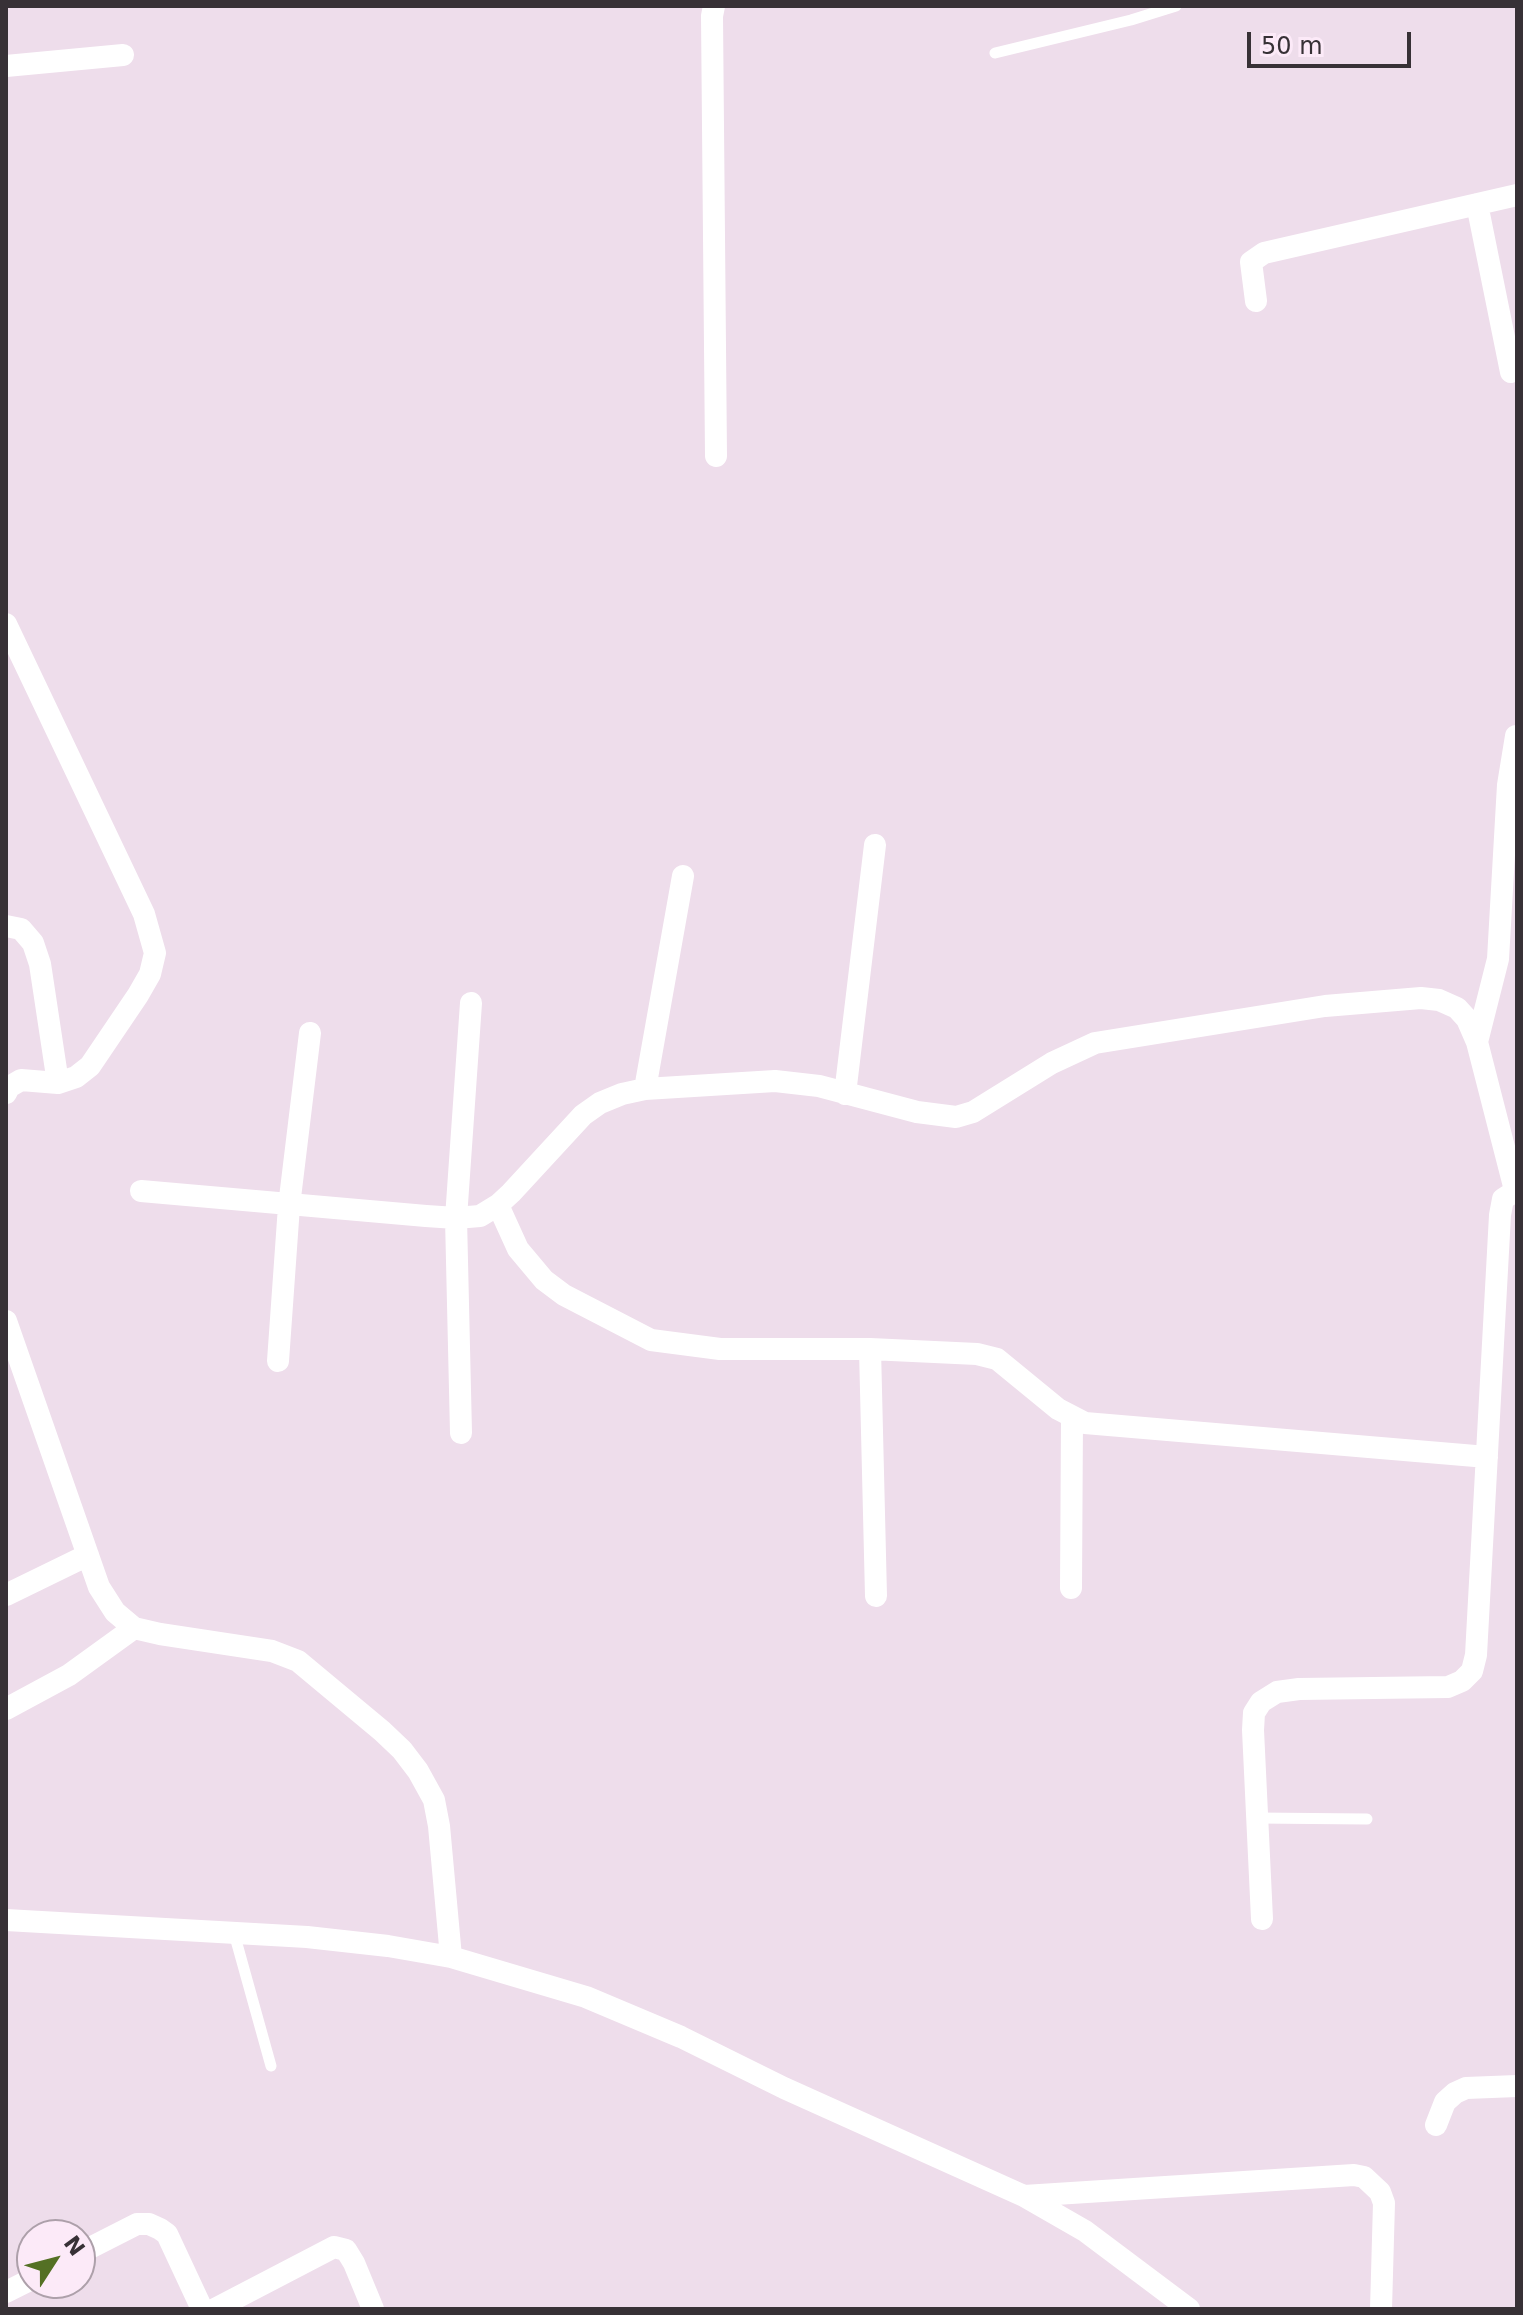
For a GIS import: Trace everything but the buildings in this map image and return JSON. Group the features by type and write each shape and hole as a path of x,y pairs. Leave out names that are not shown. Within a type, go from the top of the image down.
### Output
{"street":[{"path":"714,6 716,456"},
{"path":"6,66 123,55"},
{"path":"1256,301 1251,262 1264,253 1517,195"},
{"path":"1477,204 1511,372"},
{"path":"6,624 144,914 155,953 150,974 138,995 90,1066 76,1077 58,1083 21,1080 9,1087 6,1093"},
{"path":"1477,1042 1498,959 1508,785 1516,736"},
{"path":"845,1094 875,845"},
{"path":"645,1089 683,876"},
{"path":"6,926 21,929 33,943 40,964 58,1083"},
{"path":"141,1191 289,1206 456,1218 480,1216 498,1205 583,1115 600,1103 645,1089 775,1081 819,1086 917,1112 956,1117 973,1112 1052,1063 1095,1043 1325,1006 1421,998 1439,1000 1457,1008 1467,1019 1477,1042 1516,1190 1503,1199 1500,1215 1476,1655 1472,1671 1462,1681 1448,1687 1299,1689 1277,1692 1261,1702 1254,1713 1262,1919"},
{"path":"461,1433 456,1218 471,1003"},
{"path":"278,1361 289,1206 310,1033"},
{"path":"498,1205 518,1249 544,1280 564,1295 651,1340 720,1349 953,1352 997,1359 1058,1409 1085,1423 1487,1457"},
{"path":"6,1321 99,1587 115,1612 134,1628 272,1651 298,1661 402,1750 418,1771 434,1800 451,1957"},
{"path":"870,1349 876,1596"},
{"path":"1071,1588 1072,1418"},
{"path":"7,1592 88,1555"},
{"path":"6,1709 69,1675 134,1628"},
{"path":"6,1920 361,1943 451,1957 586,1997 681,2037 784,2088 1024,2196 1085,2231 1189,2309"},
{"path":"1436,2125 1445,2102 1455,2093 1466,2088 1517,2086"},
{"path":"1024,2196 1354,2175 1364,2177 1380,2192 1384,2203 1381,2309"},
{"path":"96,2245 137,2224 149,2224 160,2229 167,2234 202,2309"},
{"path":"215,2309 334,2247 346,2250 373,2309"}],"lane":[{"path":"995,53 1176,6"},
{"path":"1257,1818 1367,1819"},
{"path":"234,1933 271,2066"}]}
